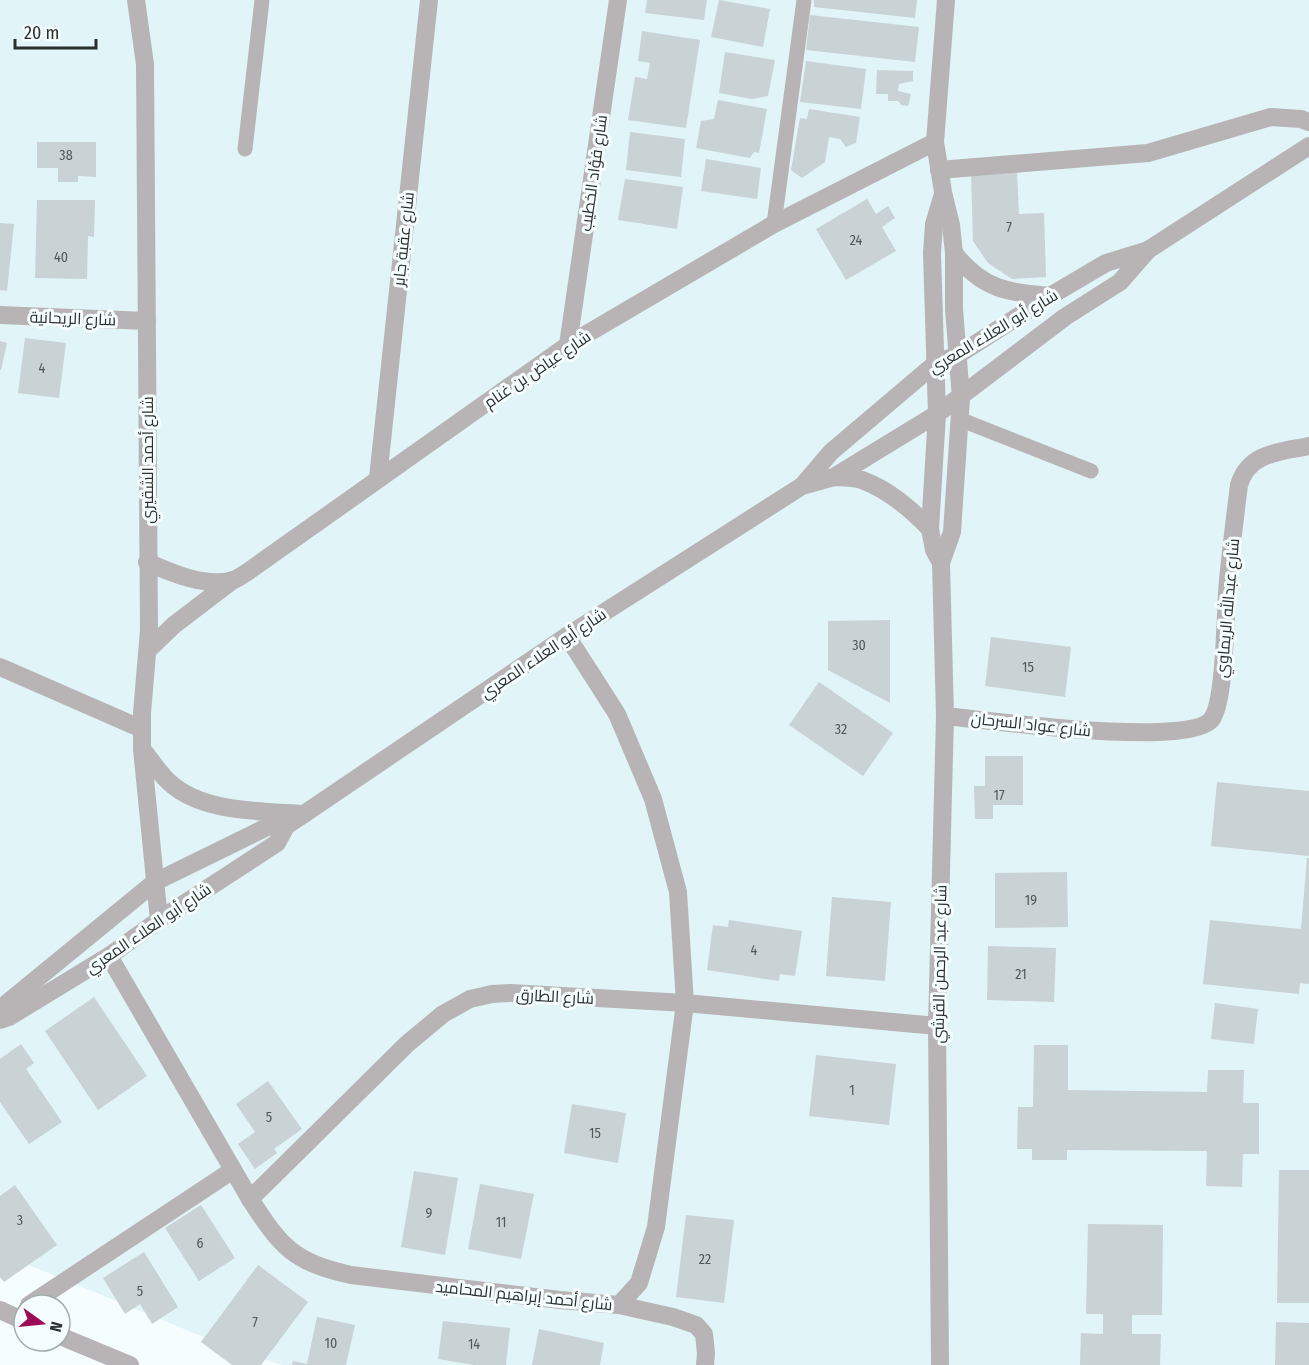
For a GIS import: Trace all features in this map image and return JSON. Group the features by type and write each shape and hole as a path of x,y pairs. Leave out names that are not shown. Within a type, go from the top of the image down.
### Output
{"street":[{"name":"شارع أحمد الشقيري","path":"136,0 145,64 149,630 142,749 159,920"},
{"name":"شارع عقبة جابر","path":"378,478 429,0"},
{"name":"شارع فؤاد الخطيب","path":"568,345 618,0"},
{"name":"شارع عبد الرحمن القرشي","path":"940,1365 937,1026 945,716 941,563 952,532 961,398 954,309 954,253 935,142 946,0"},
{"path":"939,170 1148,153 1271,117 1301,119 1309,122"},
{"name":"شارع عياض بن غنام","path":"148,650 174,625 232,580 254,567 568,345 774,224 935,142"},
{"name":"شارع أبو العلاء المعري","path":"802,486 831,452 936,363 958,355 1106,263 1148,250 1309,146"},
{"name":"شارع عبد الرحمن القرشي","path":"941,563 934,550 930,529 937,414 932,253 934,224 943,192"},
{"name":"شارع أبو العلاء المعري","path":"0,1020 9,1017 110,956 159,920 277,843 286,826 567,636 802,486 834,477 961,398 1065,317 1120,282 1148,250"},
{"path":"954,253 972,273 987,283 1005,291 1050,296"},
{"name":"شارع الريحانية","path":"0,315 147,321"},
{"name":"شارع عبدالله الريماوي","path":"1118,732 1150,734 1183,731 1202,727 1211,719 1216,710 1220,687 1228,580 1242,476 1247,467 1268,454 1309,446"},
{"path":"834,477 860,479 886,491 909,507 930,529"},
{"path":"147,562 189,578 209,581 232,580"},
{"name":"شارع أحمد إبراهيم المحاميد","path":"110,956 250,1199 273,1234 286,1248 305,1260 329,1270 351,1275 619,1305 639,1283 656,1227 686,1004 678,892 653,799 617,714 567,636"},
{"path":"0,668 142,729"},
{"name":"شارع عواد السرحان","path":"945,716 1118,732"},
{"path":"142,749 169,783 202,802 244,809 304,814"},
{"name":"شارع أبو العلاء المعري","path":"0,1010 155,882 267,827 286,826"},
{"name":"شارع الطارق","path":"250,1199 407,1044 443,1014 470,999 510,993 686,1004 937,1026"},
{"path":"47,1293 233,1170"},
{"path":"619,1305 674,1317 696,1325 704,1334 705,1365"},
{"path":"72,1341 130,1365"}],"lane":[{"path":"245,149 262,0"},
{"path":"774,224 804,0"},
{"path":"959,420 1091,471"}],"shaded area":[{"path":"0,0 1309,0 1309,1365 282,1365 230,1348 0,1253"}],"building":[{"path":"647,0 707,0 704,20 645,13"},
{"path":"719,0 770,9 763,47 711,37"},
{"path":"814,0 917,0 915,18 814,7"},
{"path":"810,15 919,27 915,62 806,50"},
{"path":"642,31 700,40 686,128 628,120 635,77 647,79 650,63 638,61"},
{"path":"725,52 775,60 768,96 752,99 719,93"},
{"path":"806,61 866,69 861,109 800,102"},
{"path":"877,70 913,71 913,81 899,84 898,91 911,94 908,106 901,105 898,101 888,101 888,94 876,94"},
{"path":"718,100 767,109 759,153 754,152 750,158 696,148 701,121 714,119"},
{"path":"809,109 860,117 856,143 846,147 840,139 829,137 825,162 802,178 791,170 800,118 807,119"},
{"path":"630,132 685,139 681,177 626,170"},
{"path":"37,142 96,142 96,177 78,176 78,182 58,182 58,168 37,168"},
{"path":"706,159 761,168 757,199 701,191"},
{"path":"1017,172 1019,214 1044,213 1046,277 1012,279 988,263 973,241 971,174"},
{"path":"625,179 683,187 677,229 618,220"},
{"path":"867,199 876,214 888,206 895,218 882,227 896,251 846,280 816,229"},
{"path":"37,200 95,200 94,237 88,236 87,279 35,278"},
{"path":"0,223 14,224 7,291 0,290"},
{"path":"25,338 66,343 59,398 18,393"},
{"path":"0,341 7,343 1,370 0,370"},
{"path":"890,620 890,703 828,670 828,621"},
{"path":"991,637 1071,647 1065,697 985,686"},
{"path":"819,682 893,733 863,776 789,725"},
{"path":"985,756 1023,756 1023,805 993,805 993,819 975,819 974,786 985,786"},
{"path":"1217,782 1309,791 1309,856 1211,846"},
{"path":"1307,858 1309,858 1309,984 1300,983 1299,994 1203,984 1210,920 1301,929"},
{"path":"1067,872 1068,927 995,928 995,873"},
{"path":"832,897 891,902 885,981 826,976"},
{"path":"729,920 802,931 795,976 780,974 779,981 707,970 713,925 728,927"},
{"path":"988,946 1056,948 1054,1002 987,1000"},
{"path":"94,997 147,1076 98,1110 45,1031"},
{"path":"1215,1003 1258,1009 1254,1044 1211,1039"},
{"path":"21,1044 34,1063 26,1069 62,1122 29,1144 0,1102 0,1059"},
{"path":"1034,1045 1068,1045 1068,1090 1207,1092 1208,1070 1244,1070 1243,1103 1259,1103 1259,1154 1243,1154 1242,1187 1206,1186 1207,1151 1067,1150 1067,1160 1032,1160 1032,1149 1017,1149 1018,1107 1033,1107"},
{"path":"816,1055 896,1064 889,1125 809,1116"},
{"path":"268,1081 302,1129 274,1149 277,1153 255,1169 238,1144 255,1132 236,1104"},
{"path":"572,1104 626,1113 618,1163 564,1153"},
{"path":"1279,1170 1309,1170 1309,1303 1277,1303"},
{"path":"414,1171 458,1178 445,1255 401,1247"},
{"path":"480,1184 534,1194 521,1259 468,1249"},
{"path":"15,1185 57,1245 4,1282 0,1277 0,1196"},
{"path":"201,1205 235,1258 199,1281 165,1228"},
{"path":"686,1215 734,1220 724,1303 676,1297"},
{"path":"1088,1224 1163,1225 1162,1315 1132,1315 1132,1334 1161,1334 1160,1365 1080,1365 1081,1333 1103,1334 1103,1314 1086,1314"},
{"path":"144,1252 178,1307 152,1324 140,1304 125,1314 103,1278"},
{"path":"258,1265 308,1302 261,1365 232,1365 201,1342"},
{"path":"317,1317 355,1325 346,1365 292,1365 293,1361 307,1364"},
{"path":"443,1321 510,1328 506,1365 474,1365 438,1359"},
{"path":"1276,1322 1309,1323 1309,1365 1275,1365"},
{"path":"539,1329 604,1343 600,1365 532,1365"}]}
